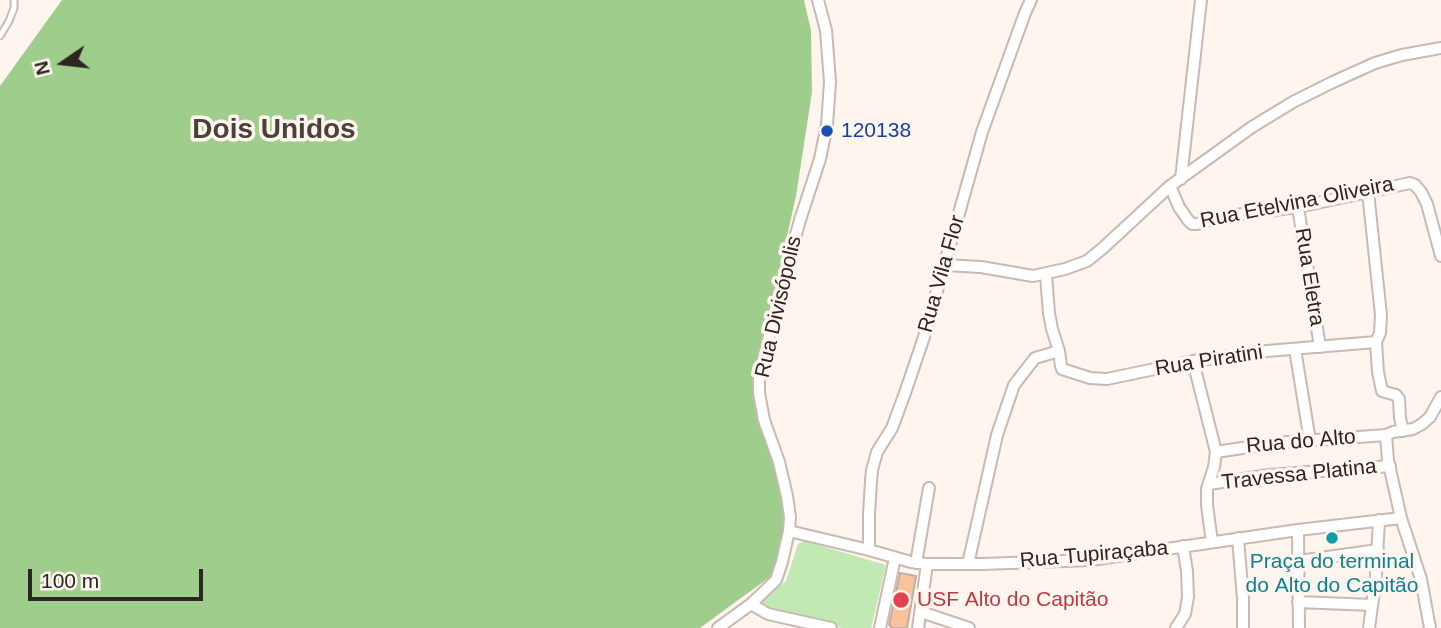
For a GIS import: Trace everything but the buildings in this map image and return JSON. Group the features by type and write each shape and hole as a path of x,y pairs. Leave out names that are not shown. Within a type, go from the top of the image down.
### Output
{"street":[{"name":"Rua Divisópolis","path":"718,628 751,604 776,580 789,531 787,496 779,462 764,420 760,379 775,310 820,159 827,125 830,82 826,30 818,0"},
{"name":"Rua Vila Flor","path":"869,550 872,470 877,452 892,428 905,393 924,337 982,132 1031,0"},
{"path":"1181,178 1201,0"},
{"path":"944,265 981,267 1033,276 1046,275 1087,261 1170,186 1252,127 1293,102 1375,63 1441,48"},
{"name":"Rua Etelvina Oliveira","path":"1170,186 1179,207 1192,224 1198,224 1220,217 1298,207 1405,183 1415,185 1427,204 1441,256"},
{"path":"1368,192 1381,315 1380,333 1376,342 1378,372 1382,391 1398,397 1403,430"},
{"name":"Rua Eletra","path":"1298,207 1320,347"},
{"path":"968,564 997,435 1014,385 1035,358 1059,351 1049,313 1046,275"},
{"name":"Rua Piratini","path":"1059,351 1062,369 1090,378 1107,379 1193,361 1376,342"},
{"path":"1295,349 1310,440"},
{"path":"1193,361 1216,452 1207,505 1212,542"},
{"name":"Rua do Alto","path":"1216,452 1275,443 1386,435 1413,429 1430,417 1441,397"},
{"path":"1386,435 1401,518 1421,579 1430,628"},
{"name":"Travessa Platina","path":"1209,484 1269,475 1390,466"},
{"path":"918,628 921,612 921,563 929,488"},
{"name":"Rua Tupiraçaba","path":"789,531 921,563 968,564 1091,560 1401,518"},
{"path":"1368,628 1379,520"},
{"path":"1298,530 1298,628"},
{"path":"1238,538 1243,628"},
{"path":"1176,628 1185,614 1188,597 1183,547"},
{"path":"1299,561 1378,550"},
{"path":"880,628 895,558"},
{"path":"1298,602 1372,605"},
{"path":"751,604 782,623 831,628"},
{"path":"921,612 969,628"}],"lane":[{"path":"0,36 9,21 14,0"}],"green space":[{"path":"62,0 804,0 811,31 812,92 796,196 753,387 782,464 793,515 778,571 700,628 0,628 0,86"},
{"path":"804,541 886,565 871,628 842,628 791,614 772,612 761,605 760,601 786,581 798,544"}],"place":[{"name":"120138","path":"827,131"},
{"name":"Praça do terminal do Alto do Capitão","path":"1332,538"},
{"name":"USF Alto do Capitão","path":"901,600"}],"district":[{"name":"Dois Unidos","path":"274,130"}]}
